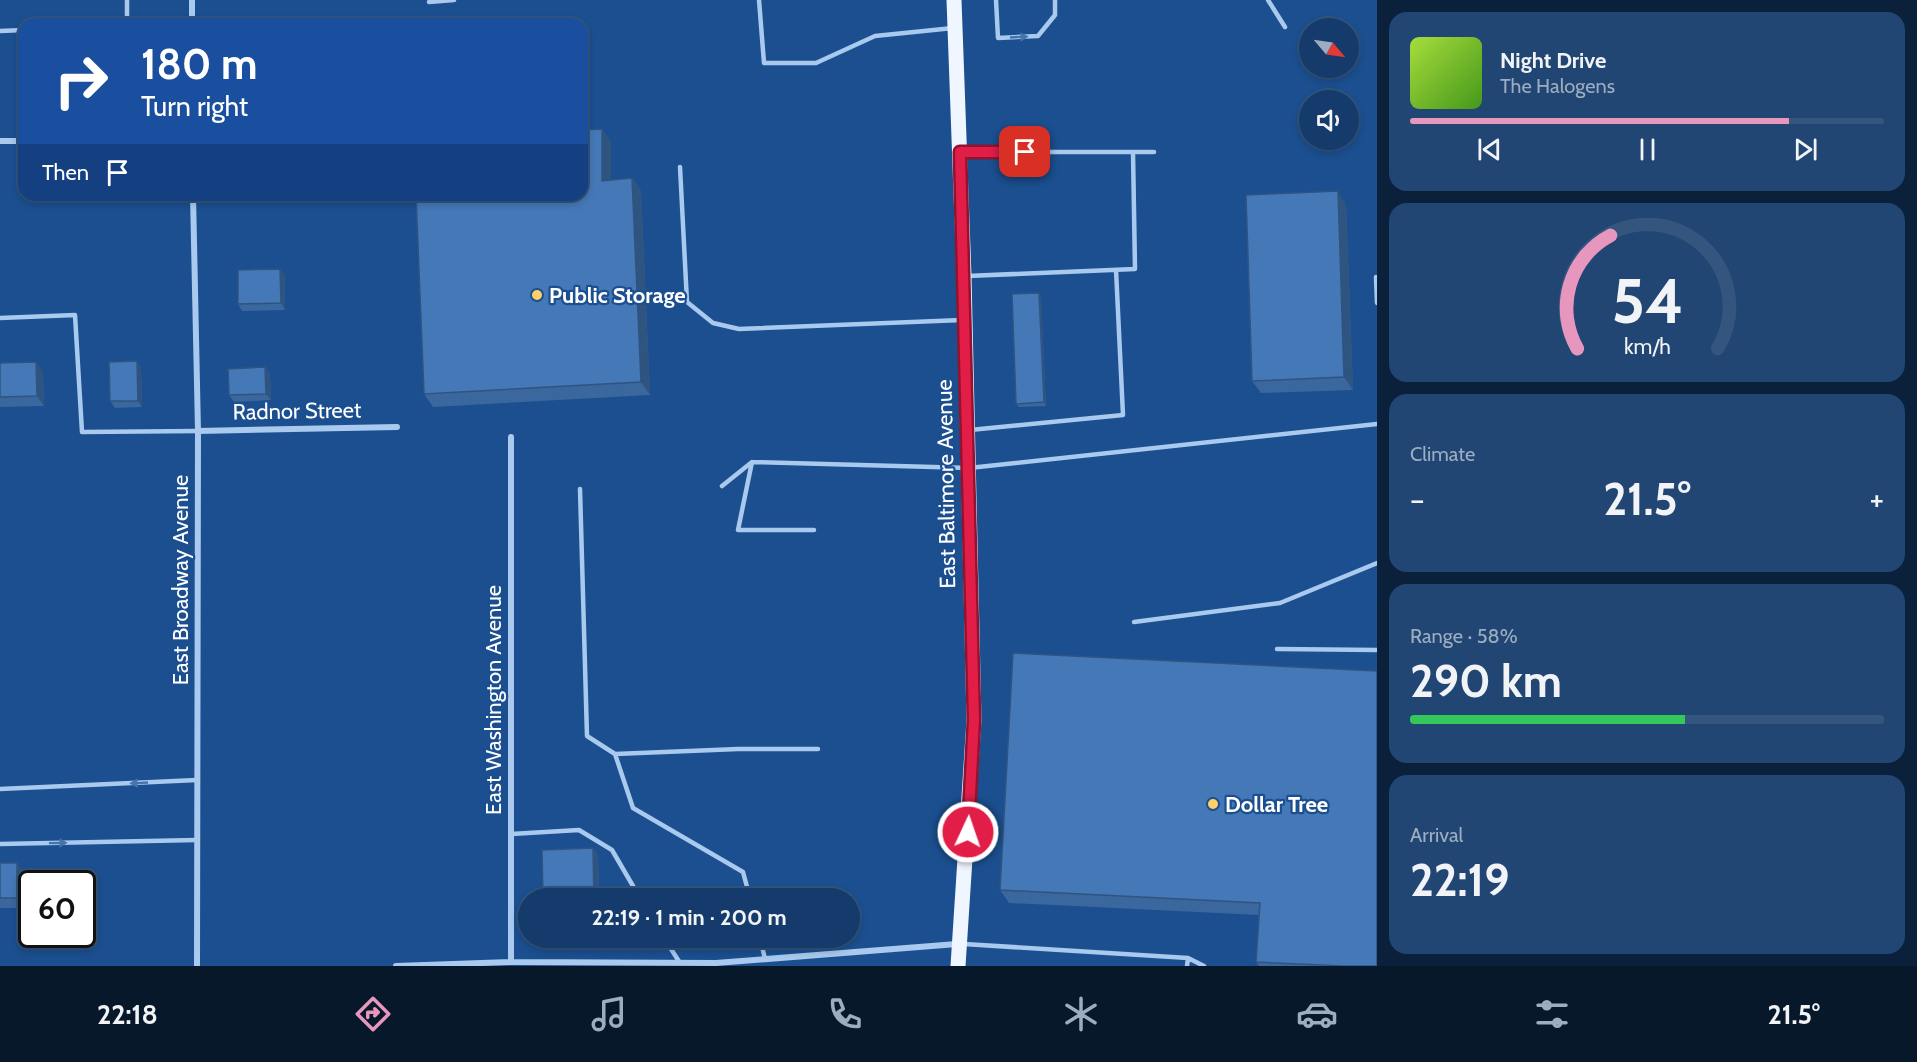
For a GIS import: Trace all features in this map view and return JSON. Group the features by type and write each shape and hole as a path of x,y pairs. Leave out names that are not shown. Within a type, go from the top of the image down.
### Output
{"main road":[{"name":"East Baltimore Avenue","path":"954,0 964,276 974,720 958,966"}],"street":[{"path":"192,0 192,18"},
{"path":"0,141 18,141"},
{"name":"East Broadway Avenue","path":"193,201 198,431 197,966"},
{"name":"Radnor Street","path":"198,431 396,427"},
{"name":"East Washington Avenue","path":"511,437 511,962"},
{"path":"396,966 511,962 716,964 961,944"}],"lane":[{"path":"127,0 127,18"},
{"path":"429,2 454,0"},
{"path":"759,0 764,63 816,63 875,36 954,28"},
{"path":"996,0 998,38 1038,36 1055,15 1055,0"},
{"path":"1268,0 1285,27"},
{"path":"0,31 18,30"},
{"path":"960,152 1154,152"},
{"path":"964,276 1135,269 1133,152"},
{"path":"680,167 687,302 712,323 739,329 965,320"},
{"path":"968,430 1124,415 1116,270"},
{"path":"1376,277 1377,303"},
{"path":"0,318 75,315 82,432 198,431"},
{"path":"722,486 752,462 969,468 1377,424"},
{"path":"752,462 738,530 814,530"},
{"path":"580,489 587,736 615,754 738,749 818,749"},
{"path":"1134,622 1280,603 1377,563"},
{"path":"1277,649 1377,650"},
{"path":"615,754 633,808 743,872 747,888"},
{"path":"0,789 197,780"},
{"path":"511,834 579,830 612,850 634,888"},
{"path":"0,844 197,840"},
{"path":"961,944 1188,958 1203,966"},
{"path":"670,948 680,963"},
{"path":"762,948 765,959"},
{"path":"1187,966 1188,958"}],"building":[{"name":"Public Storage","path":"602,129 602,181 632,178 641,382 424,394 416,201 588,201 588,130"},
{"path":"1338,191 1344,377 1252,381 1246,195"},
{"path":"280,269 281,303 238,304 238,270"},
{"path":"1039,293 1044,402 1016,404 1012,294"},
{"path":"137,361 138,401 110,401 109,362"},
{"path":"36,362 37,396 0,397 0,363"},
{"path":"265,367 266,394 229,395 228,369"},
{"path":"1013,653 1377,671 1377,966 1256,962 1260,903 1000,890"},
{"path":"593,848 594,888 543,888 542,850"},
{"path":"0,863 17,863 17,898 0,898"}],"place":[{"name":"Public Storage","path":"537,295"},
{"name":"Dollar Tree","path":"1213,804"}],"route":[{"path":"968,832 974,720 960,152 1025,152"}]}
